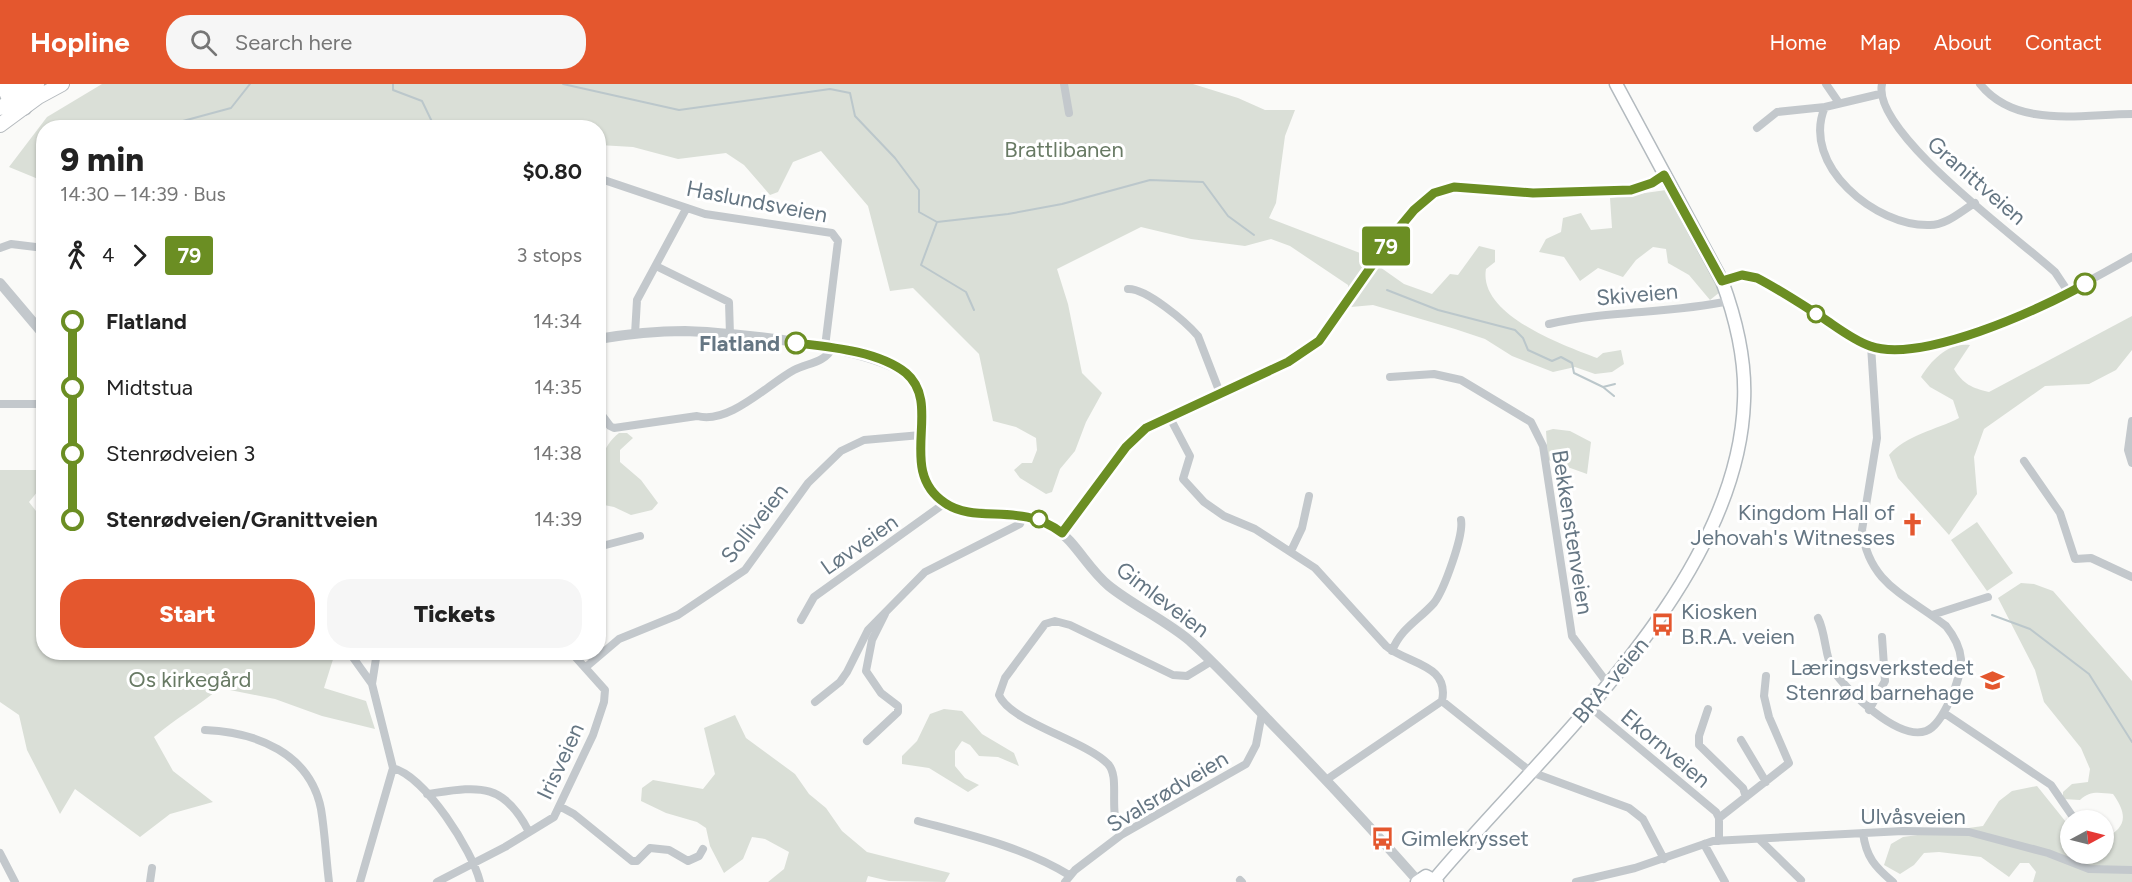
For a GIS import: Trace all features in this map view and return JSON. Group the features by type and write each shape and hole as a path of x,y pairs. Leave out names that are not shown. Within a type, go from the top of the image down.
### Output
{"highway":[{"path":"3,84 15,98"}],"main road":[{"path":"0,125 15,98 37,84"},
{"path":"15,98 62,84"},
{"name":"BRA-veien","path":"1417,881 1426,876 1436,881 1608,684 1649,633 1675,593 1716,515 1732,473 1739,442 1744,401 1743,360 1729,301 1722,281 1616,84"}],"street":[{"path":"1064,84 1069,113"},
{"path":"1826,84 1839,103"},
{"path":"1757,128 1777,112 1825,107 1880,94 1882,84"},
{"path":"1980,84 2010,109 2032,115 2132,114"},
{"name":"Granittveien","path":"1880,94 1882,103 1911,146 2055,272 2069,293"},
{"path":"1825,107 1819,121 1820,136 1833,174 1848,190 1909,224 1932,225 1949,220 1975,203"},
{"path":"1062,533 1126,447 1146,428 1288,362 1319,341 1394,234 1414,210 1434,193 1454,187 1533,193 1631,190 1652,183 1664,175"},
{"name":"Haslundsveien","path":"606,181 687,209 832,234 838,241 829,348"},
{"path":"635,334 637,300 687,209"},
{"path":"0,248 11,244 36,247"},
{"path":"1722,281 1742,275 1757,278 1871,346 1894,351 1939,344 2034,309 2069,293 2132,256"},
{"path":"656,266 729,302 732,307 730,335"},
{"path":"0,283 36,326"},
{"path":"1128,289 1134,289 1149,296 1192,329 1198,336 1220,393"},
{"name":"Skiveien","path":"1549,324 1575,318 1649,312 1729,301"},
{"path":"606,338 686,331 730,335 829,348 875,358 895,366 909,376 921,403 921,470 927,484 945,503"},
{"path":"1818,618 1825,631 1831,668 1869,710 1901,727 1923,732 1934,727 1944,713 1961,660 1954,636 1932,615 1876,571 1870,564 1862,530 1877,438 1871,346"},
{"path":"606,422 614,428 697,416 707,419 758,397 769,385 796,369 826,358 829,348"},
{"name":"Bekkenstenveien","path":"1390,377 1434,374 1461,380 1519,414 1536,429 1543,446 1572,636 1608,684"},
{"path":"0,404 36,404"},
{"path":"1168,416 1190,456 1184,474 1188,486 1224,516 1255,529 1316,568 1392,651 1427,666 1435,673 1443,688 1442,701"},
{"path":"2132,420 2128,450 2132,463"},
{"name":"Solliveien","path":"606,650 619,639 678,615 745,570 808,483 841,451 864,440 921,435"},
{"path":"2024,461 2053,501 2065,524 2075,559 2091,558 2132,577"},
{"path":"1291,551 1302,528 1309,496"},
{"name":"Gimleveien","path":"945,503 962,510 1024,515 1044,521 1062,533 1109,586 1182,634 1326,780 1417,881"},
{"name":"Løvveien","path":"801,620 814,597 945,503"},
{"path":"815,702 840,682 868,630 925,572 1020,524 1024,515"},
{"path":"1392,651 1396,639 1438,597 1462,533 1461,520"},
{"path":"606,545 640,536"},
{"path":"1932,615 1988,597"},
{"path":"867,741 898,712 898,706 881,693 867,677 865,665 872,640 886,611"},
{"path":"1122,835 1112,809 1114,776 1112,768 1082,746 1009,708 999,695 1005,678 1045,624 1055,621 1070,625 1173,675 1187,676 1210,662"},
{"path":"1869,710 1885,681 1882,637"},
{"path":"355,660 372,684 393,768 360,882"},
{"path":"372,684 376,660"},
{"name":"Irisveien","path":"437,882 530,832 551,819 561,807 604,702 605,690 579,660"},
{"name":"Solliveien","path":"586,667 594,660"},
{"name":"Ekornveien","path":"1719,819 1789,763 1769,717 1764,696 1766,676"},
{"path":"1442,701 1531,771 1629,808 1643,819 1664,859"},
{"path":"1326,780 1442,701"},
{"name":"Ekornveien","path":"1589,706 1716,812 1719,819 1719,840"},
{"name":"Ekornveien","path":"1708,709 1699,736 1700,745 1743,788 1746,797"},
{"name":"Svalsrødveien","path":"1067,879 1122,835 1246,764 1256,745 1262,713"},
{"path":"1944,713 2051,785 2068,810"},
{"path":"205,730 253,738 274,746 300,765 315,790 320,807 329,882"},
{"path":"1741,740 1766,782"},
{"path":"393,768 401,770 427,794 453,827 475,863 480,882"},
{"path":"427,794 485,789 507,802 530,832"},
{"path":"561,807 574,814 632,861 637,861 650,848 669,850 688,861 699,856 703,849"},
{"path":"918,820 989,840 1051,864 1067,879"},
{"name":"Ulvåsveien","path":"1576,882 1664,859 1719,840 1760,840 1863,833 1969,832 2048,853 2090,869 2132,870"},
{"path":"1863,833 1867,856 1875,868 1893,882"},
{"path":"1760,840 1801,880"},
{"path":"1704,844 1725,882"},
{"path":"0,853 15,882"},
{"path":"150,882 152,868"}],"green space":[{"name":"Brattlibanen","path":"102,84 1193,84 1238,98 1265,110 1295,110 1285,136 1276,203 1269,218 1360,253 1404,284 1432,294 1450,274 1458,275 1479,246 1495,250 1495,262 1486,269 1487,285 1495,300 1509,314 1545,336 1597,358 1603,353 1621,350 1624,364 1612,372 1595,374 1575,367 1553,372 1512,356 1485,339 1455,329 1373,305 1351,307 1348,285 1290,246 1271,239 1245,246 1191,239 1141,227 1057,269 1068,304 1082,373 1102,393 1086,422 1075,451 1060,469 1052,492 1046,494 1020,478 1014,470 1022,463 1032,463 1037,450 1036,438 1016,427 993,421 979,354 913,288 890,291 868,206 821,151 793,162 778,192 770,195 744,165 726,153 678,159 633,147 606,145 606,120 45,120"},
{"path":"36,131 36,178 9,167"},
{"path":"1666,190 1720,292 1710,300 1689,275 1668,263 1666,249 1653,247 1636,260 1623,277 1598,268 1580,281 1564,257 1539,252 1546,239 1561,232 1563,218 1581,213 1591,230 1612,228 1610,198"},
{"path":"2132,316 2132,350 2116,370 2089,384 2045,386 1984,429 1974,457 1977,494 1949,535 1898,478 1889,455 1904,442 1959,418 1953,400 1930,387 1921,377 1930,364 1948,349 1970,345 1954,369 1969,385 1989,392"},
{"path":"1553,429 1570,431 1591,442 1587,474 1548,460 1546,431"},
{"path":"619,433 627,433 633,438 620,450 620,462 641,480 658,503 652,510 631,515 606,505 606,448"},
{"name":"Os kirkegård","path":"0,470 36,470 36,494 29,502 36,511 36,660 333,660 324,688 366,701 375,729 322,716 275,699 220,688 154,737 173,771 213,802 170,814 140,837 75,789 60,814 27,750 19,715 0,702"},
{"path":"1977,522 2013,573 1987,591 1951,540"},
{"path":"2021,583 2034,584 2053,591 2132,681 2132,882 2033,882 2036,872 2029,863 2020,863 2009,877 1981,857 1939,852 1924,853 1914,865 1900,874 1884,865 1891,844 1903,837 1983,826 1999,801 2012,791 2037,786 2060,815 2060,864 2114,864 2114,832 2123,820 2121,808 2113,794 2095,793 2080,800 2063,799 2063,792 2072,784 2088,782 2090,769 2081,748 2044,702 2035,670 1998,598"},
{"path":"944,709 962,711 982,734 1014,753 1019,766 998,757 979,756 970,745 962,741 955,751 955,766 965,778 979,785 968,792 929,768 902,764 902,756 917,741 930,714"},
{"path":"735,715 746,738 795,774 809,794 826,808 842,831 867,852 950,873 945,882 889,881 868,876 866,882 768,882 784,869 789,852 765,839 752,837 743,859 724,873 710,846 706,828 697,822 666,813 641,801 642,788 653,780 703,789 715,774 704,728"}],"waterway":[{"path":"187,120 231,108 250,84"},
{"path":"393,84 393,90 422,101 431,120"},
{"path":"563,84 679,110 830,89 850,93 855,116 895,158 919,190 919,212 937,222 921,265 966,292 974,310"},
{"path":"937,222 1008,214 1062,204 1150,180 1203,182 1228,216 1254,235"},
{"path":"1387,290 1438,310 1515,330 1523,338 1528,350 1552,361 1561,357 1572,363 1574,373 1603,387 1614,396"},
{"path":"1603,387 1615,384"},
{"path":"1992,615 2030,629 2089,674 2132,742"}],"bus line":[{"name":"79","path":"796,343 832,348 875,358 895,366 909,376 921,403 921,470 927,484 945,503 962,510 1024,515 1044,521 1062,533 1126,447 1154,422 1288,362 1319,341 1394,234 1414,210 1428,197 1441,190 1454,187 1498,192 1609,192 1642,187 1664,175 1722,281 1742,275 1757,278 1793,298 1858,341 1894,351 1939,344 2034,309 2085,284"}],"place":[{"name":"Flatland","path":"796,343"},
{"name":"Kingdom Hall of Jehovah's Witnesses","path":"1913,525"},
{"name":"Kiosken B.R.A. veien","path":"1663,624"},
{"name":"Læringsverkstedet Stenrød barnehage","path":"1992,680"},
{"name":"Gimlekrysset","path":"1383,838"}]}
